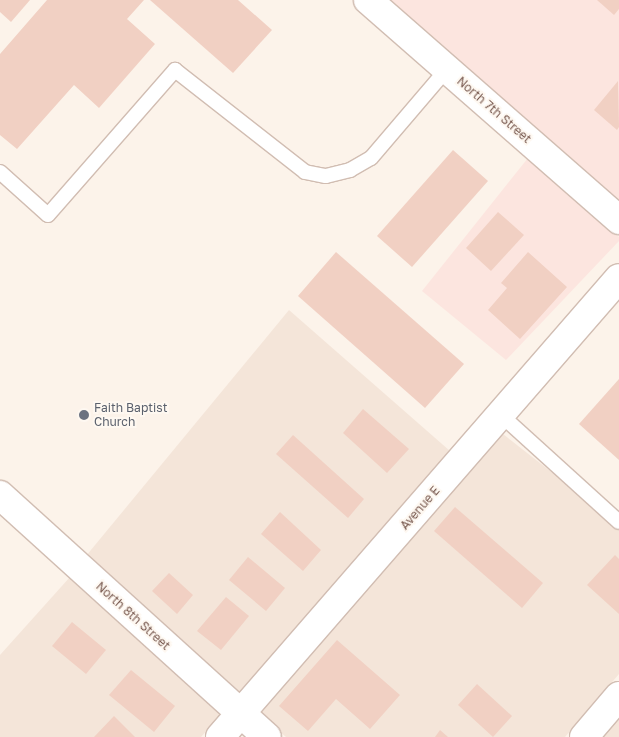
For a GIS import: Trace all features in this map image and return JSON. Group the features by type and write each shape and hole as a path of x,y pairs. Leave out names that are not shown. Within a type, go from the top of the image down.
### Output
{"street":[{"name":"North 7th Street","path":"368,0 619,220"},
{"name":"Avenue E","path":"220,737 619,278"},
{"name":"North 8th Street","path":"0,496 267,737"},
{"path":"584,737 619,696"}],"lane":[{"path":"0,172 48,215 175,70 305,172 326,176 350,170 371,158 447,69"},
{"path":"501,415 619,522"}],"shaded area":[{"path":"388,0 619,0 619,203"},
{"path":"528,158 619,237 619,241 506,360 422,291"},
{"path":"289,310 450,451 238,694 86,556"},
{"path":"503,434 619,525 619,674 565,737 286,737 260,714"},
{"path":"70,577 221,714 201,737 0,737 0,655"},
{"path":"619,718 619,737 603,737"}],"building":[{"path":"0,0 30,0 11,22 0,12"},
{"path":"47,0 144,0 127,19 155,44 99,108 74,85 17,149 0,135 0,54"},
{"path":"150,0 238,0 272,30 233,73"},
{"path":"597,0 619,0 619,9 614,15"},
{"path":"618,81 619,127 617,130 594,110"},
{"path":"453,150 488,181 412,267 377,236"},
{"path":"498,212 524,235 491,271 466,248"},
{"path":"336,252 464,364 425,408 298,296"},
{"path":"528,252 567,287 520,339 488,310 507,288 501,283"},
{"path":"619,379 619,460 579,424"},
{"path":"363,409 409,449 387,473 343,433"},
{"path":"293,435 364,499 348,518 276,454"},
{"path":"455,507 543,583 522,608 434,531"},
{"path":"280,512 321,550 303,571 261,534"},
{"path":"615,555 619,559 619,614 587,585"},
{"path":"248,557 285,588 266,611 229,580"},
{"path":"169,573 193,595 177,614 152,591"},
{"path":"226,597 249,616 221,650 197,631"},
{"path":"72,622 106,650 86,674 52,646"},
{"path":"337,640 400,695 370,729 336,699 308,731 279,706"},
{"path":"131,670 175,706 154,732 109,695"},
{"path":"477,684 512,716 493,737 458,705"},
{"path":"114,716 135,737 94,737"},
{"path":"440,730 448,737 435,737"}],"place":[{"name":"Faith Baptist Church","path":"84,415"}]}
